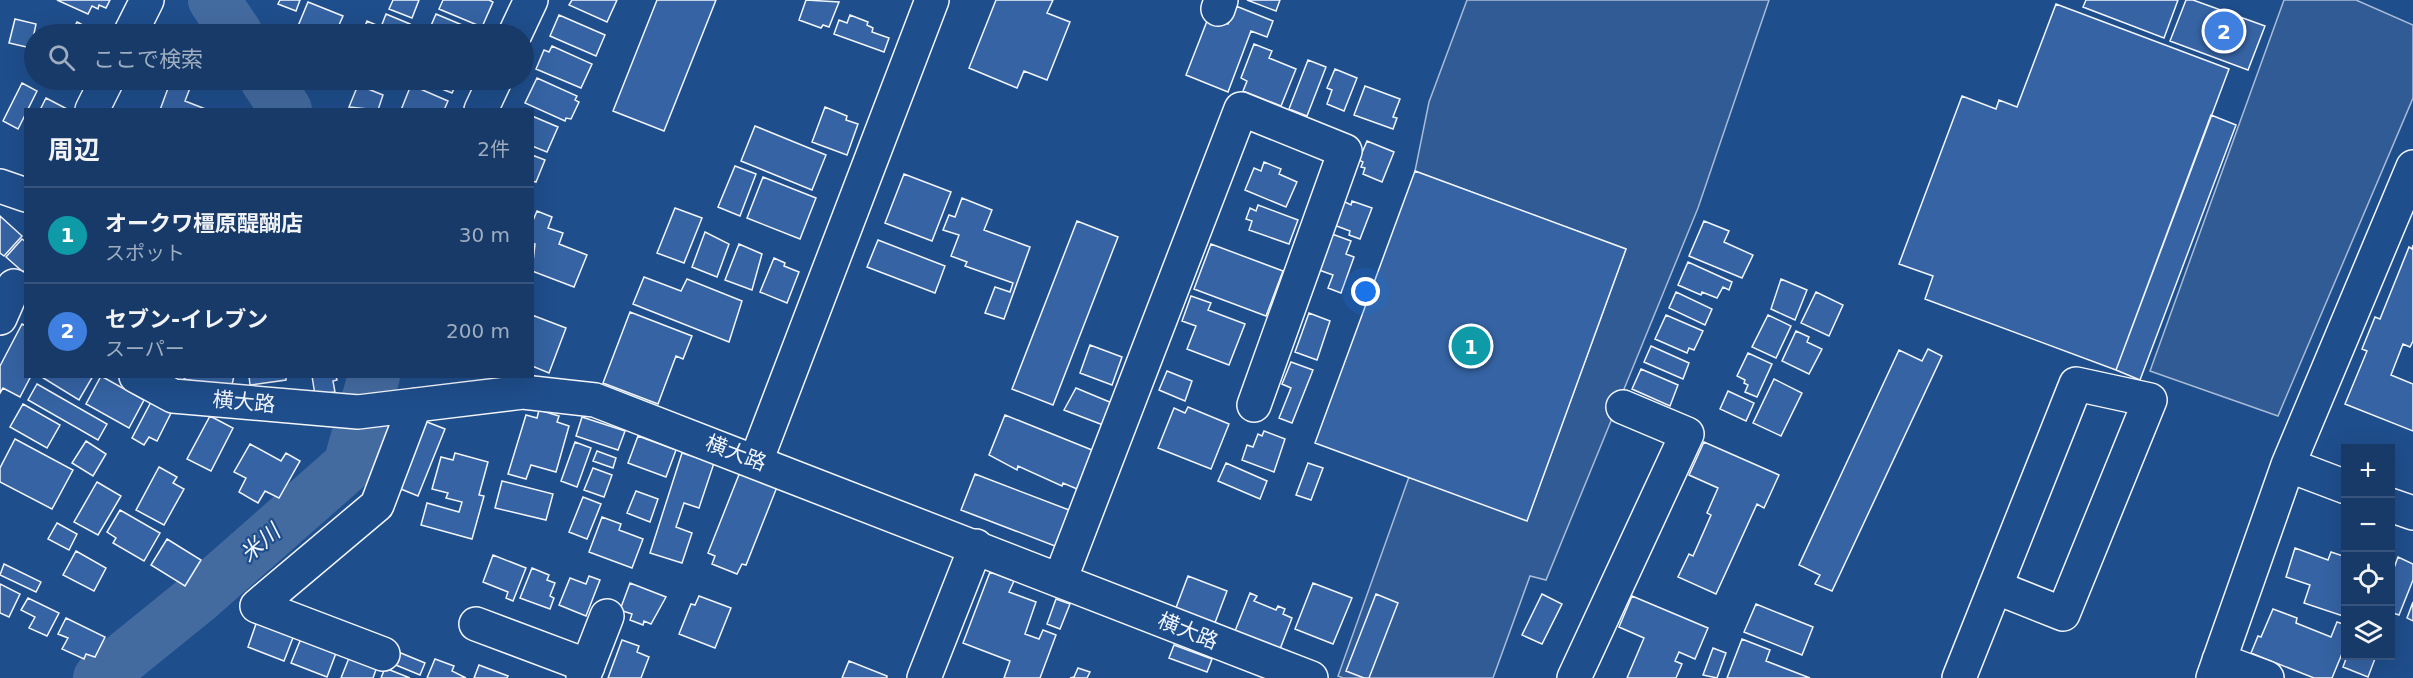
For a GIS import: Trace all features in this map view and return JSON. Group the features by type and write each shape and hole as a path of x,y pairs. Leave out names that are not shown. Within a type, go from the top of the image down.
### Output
{"street":[{"path":"135,24 147,0"},
{"path":"520,24 531,0"},
{"path":"756,461 932,0"},
{"path":"93,108 102,90"},
{"path":"482,108 490,90"},
{"path":"1060,580 1241,109 1345,151 1254,405"},
{"path":"2267,678 2216,669 2288,465 2413,167"},
{"path":"0,186 24,194"},
{"path":"0,318 13,285"},
{"name":"横大路","path":"140,378 172,396 358,412 524,392 595,400 976,546 1290,674"},
{"path":"1959,678 1995,587 2076,384 2150,400 2063,614 1995,587"},
{"path":"383,654 256,606 376,505 409,406"},
{"path":"1574,678 1687,434 1623,407"},
{"path":"2288,465 2341,485"},
{"path":"2395,506 2413,513"},
{"path":"924,678 976,546"},
{"path":"476,624 586,672 607,616"}],"shaded area":[{"path":"1467,0 1769,0 1698,208 1546,580 1530,576 1493,678 1343,678 1338,676 1409,477 1527,520 1626,249 1415,171 1429,102"},
{"path":"2284,0 2356,0 2413,25 2413,98 2278,416 2150,371"}],"building":[{"path":"57,0 110,0 106,8 99,5 98,9 92,6 88,14"},
{"path":"280,0 300,0 296,11 278,4"},
{"path":"393,0 419,0 412,18 389,9"},
{"path":"443,0 489,0 493,2 483,24 475,24 439,9"},
{"path":"572,0 617,0 607,22 569,5"},
{"path":"657,0 716,0 664,131 613,111"},
{"path":"806,0 839,2 829,27 823,25 821,28 799,20"},
{"path":"996,0 1053,0 1047,13 1070,22 1047,80 1024,71 1017,88 969,68"},
{"path":"1247,0 1280,0 1276,11"},
{"path":"2086,0 2178,0 2164,38 2083,7"},
{"path":"2186,0 2193,0 2265,26 2248,70 2170,41"},
{"path":"308,2 343,16 339,24 299,24"},
{"path":"2056,4 2229,69 2116,370 1925,299 1933,276 1899,264 1962,96 1996,109 1999,100 2017,107"},
{"path":"1236,6 1273,21 1267,37 1251,31 1228,92 1186,75 1209,16 1228,24"},
{"path":"386,14 410,24 382,24"},
{"path":"436,14 460,24 432,24"},
{"path":"559,15 605,35 596,56 550,36"},
{"path":"850,15 868,22 867,25 873,28 872,32 889,38 884,52 834,34 839,20 847,23"},
{"path":"15,19 36,24 24,24 24,46 9,43"},
{"path":"1254,44 1272,51 1269,58 1296,69 1281,106 1243,91 1247,81 1241,78"},
{"path":"552,46 592,64 581,88 536,69 544,50 549,52"},
{"path":"1308,60 1326,67 1307,116 1289,109"},
{"path":"1335,69 1357,78 1344,111 1327,104 1332,90 1327,88"},
{"path":"537,78 577,96 575,100 579,102 571,119 566,118 565,121 525,103 531,90 534,90"},
{"path":"22,83 24,90 37,91 28,108 24,108 24,117 18,129 3,121"},
{"path":"1365,86 1400,99 1393,117 1397,118 1393,129 1354,115"},
{"path":"167,90 189,90 185,101 203,108 161,108"},
{"path":"356,90 370,90 383,95 379,108 349,107"},
{"path":"409,90 423,90 448,101 445,108 402,108"},
{"path":"46,98 65,108 41,108"},
{"path":"825,107 847,116 846,120 858,124 847,155 812,142"},
{"path":"2211,115 2236,125 2140,380 2116,370"},
{"path":"534,117 558,127 547,152 534,147"},
{"path":"755,126 826,155 812,190 741,161"},
{"path":"1367,141 1394,152 1382,182 1363,174 1365,168 1361,167 1363,162 1359,160"},
{"path":"534,156 545,160 536,182 534,182"},
{"path":"1264,162 1281,169 1279,174 1297,182 1286,207 1245,190 1254,168 1261,171"},
{"path":"735,166 756,174 740,216 718,207"},
{"path":"1415,171 1626,249 1527,521 1315,443"},
{"path":"904,174 951,192 932,241 885,223"},
{"path":"763,177 816,198 800,239 747,218"},
{"path":"962,198 992,210 984,230 1030,247 1004,319 985,313 995,287 1010,292 1013,283 965,266 967,262 951,256 959,235 943,230 949,215 955,217"},
{"path":"1343,201 1351,205 1352,201 1372,208 1360,239 1349,235 1350,231 1334,225"},
{"path":"1258,205 1298,220 1289,244 1249,230 1252,221 1246,219 1250,208 1256,211"},
{"path":"675,208 702,218 684,263 657,253"},
{"path":"537,211 552,217 548,228 563,233 559,244 587,255 574,287 534,272 534,218"},
{"path":"0,216 22,236 4,256 0,253"},
{"path":"1077,221 1118,237 1053,405 1012,389"},
{"path":"1704,221 1729,231 1724,242 1753,255 1742,278 1689,256"},
{"path":"705,232 729,244 717,277 692,267"},
{"path":"1332,234 1351,241 1346,254 1354,257 1341,293 1328,288 1333,275 1319,270"},
{"path":"22,239 24,240 23,272 6,257"},
{"path":"878,240 945,266 935,293 867,267"},
{"path":"739,244 762,254 752,290 725,280"},
{"path":"1211,244 1283,271 1266,316 1194,289"},
{"path":"2413,245 2413,341 2410,347 2403,344 2391,375 2413,384 2413,431 2345,404 2367,351 2362,349 2375,317 2380,319 2409,247 2412,249"},
{"path":"774,258 785,263 784,266 799,272 787,303 760,292"},
{"path":"1688,262 1732,282 1729,290 1723,287 1717,298 1702,292 1701,295 1678,285"},
{"path":"644,277 681,291 687,279 742,301 729,342 633,304"},
{"path":"1781,279 1807,290 1795,320 1771,309"},
{"path":"1676,292 1712,309 1705,325 1669,308"},
{"path":"1816,292 1843,305 1829,336 1801,323"},
{"path":"1191,296 1211,303 1208,310 1245,324 1229,365 1187,349 1196,326 1182,321"},
{"path":"630,312 692,336 683,359 676,356 658,404 603,383"},
{"path":"1309,313 1330,321 1317,360 1295,352"},
{"path":"1666,315 1703,331 1694,350 1689,348 1687,353 1655,339"},
{"path":"1768,315 1791,326 1776,358 1752,347"},
{"path":"534,316 566,328 549,373 534,367"},
{"path":"22,324 24,325 24,378 30,378 20,397 3,388 0,393 0,366"},
{"path":"1796,331 1809,337 1807,342 1822,349 1809,374 1782,361"},
{"path":"1090,345 1122,357 1112,385 1080,373"},
{"path":"1651,346 1689,363 1683,379 1644,362"},
{"path":"1928,349 1942,356 1832,591 1815,584 1820,575 1799,565 1899,350 1922,361"},
{"path":"1748,353 1772,364 1757,397 1745,392 1748,385 1744,383 1745,380 1737,376"},
{"path":"1291,362 1313,370 1292,423 1279,418 1291,388 1282,384"},
{"path":"1641,369 1678,385 1670,406 1632,389"},
{"path":"1167,371 1192,381 1185,401 1159,390"},
{"path":"43,378 92,378 79,400"},
{"path":"100,378 105,378 144,400 129,428 86,404"},
{"path":"184,378 234,378 231,389"},
{"path":"249,378 286,378 286,380 250,385"},
{"path":"312,378 336,378 337,380 333,381 335,392 315,395"},
{"path":"1774,379 1802,393 1781,436 1753,423"},
{"path":"37,384 107,424 98,440 28,400"},
{"path":"1076,388 1112,403 1103,425 1064,410"},
{"path":"1728,391 1754,403 1746,421 1720,409"},
{"path":"151,402 171,413 157,441 149,437 144,445 132,438"},
{"path":"23,404 60,425 47,448 10,427"},
{"path":"1188,407 1229,424 1211,469 1158,448 1174,408 1185,413"},
{"path":"539,410 559,416 557,422 569,426 556,472 531,465 526,479 508,474 526,415 537,418"},
{"path":"1005,415 1092,450 1077,489 1063,483 1062,486 1018,466 1017,470 989,455"},
{"path":"210,416 233,428 211,471 187,459"},
{"path":"582,417 625,431 618,450 576,436"},
{"path":"422,420 445,429 418,496 396,487"},
{"path":"1264,431 1285,439 1274,472 1242,460 1247,445 1253,447 1258,434 1262,436"},
{"path":"638,436 676,450 666,477 628,463"},
{"path":"15,439 73,470 52,509 0,482 0,468"},
{"path":"86,441 106,454 93,476 72,463"},
{"path":"575,442 591,448 577,487 561,481"},
{"path":"1704,442 1779,475 1764,508 1757,504 1716,594 1678,577 1689,554 1693,556 1711,515 1707,513 1718,488 1689,475"},
{"path":"250,444 281,461 286,453 300,461 279,498 265,491 258,503 239,492 246,478 234,472"},
{"path":"597,451 616,458 613,468 593,461"},
{"path":"455,453 488,462 479,495 484,496 472,539 421,525 427,503 459,512 462,502 446,498 448,493 432,489 441,457 453,460"},
{"path":"682,453 714,463 699,508 684,503 676,527 692,533 682,563 650,553"},
{"path":"1226,463 1267,481 1260,499 1218,481"},
{"path":"1308,463 1323,468 1311,500 1296,495"},
{"path":"159,467 177,477 173,483 184,489 164,525 136,510"},
{"path":"593,468 612,475 604,497 584,490"},
{"path":"740,472 777,487 746,565 742,564 737,574 712,564 715,556 708,553"},
{"path":"975,474 1069,510 1055,546 961,510"},
{"path":"502,481 553,494 546,520 495,508"},
{"path":"97,482 121,496 98,535 74,522"},
{"path":"636,491 658,499 650,522 627,513"},
{"path":"583,497 601,504 587,539 569,532"},
{"path":"120,510 160,533 144,561 113,543 116,538 107,532"},
{"path":"602,517 621,524 619,530 643,539 632,568 589,552"},
{"path":"57,523 77,534 69,550 48,539"},
{"path":"167,539 201,560 185,586 151,565"},
{"path":"2295,548 2328,560 2331,552 2341,555 2341,615 2304,603 2310,585 2286,577"},
{"path":"76,551 106,568 94,591 63,575"},
{"path":"493,555 526,568 513,601 506,598 508,592 483,582"},
{"path":"2398,557 2413,564 2413,580 2399,615 2395,614 2395,565"},
{"path":"4,564 41,582 36,592 0,575"},
{"path":"532,568 549,575 547,580 555,583 550,596 554,598 550,609 520,598"},
{"path":"990,572 1014,581 1009,592 1036,602 1025,634 1039,639 1043,630 1056,635 1040,678 1004,678 1010,661 963,643"},
{"path":"589,576 600,580 586,616 559,605 570,578 586,584"},
{"path":"1188,576 1227,591 1213,628 1174,613"},
{"path":"630,583 666,597 651,624 644,621 643,625 630,620 632,614 620,610"},
{"path":"1313,583 1352,598 1333,644 1295,629"},
{"path":"0,584 20,594 9,617 0,613"},
{"path":"1250,593 1257,596 1254,601 1276,610 1278,606 1285,609 1283,614 1292,618 1280,649 1235,631"},
{"path":"1376,594 1398,603 1369,678 1364,678 1346,671"},
{"path":"1542,594 1562,604 1542,644 1522,635"},
{"path":"699,596 731,608 715,648 679,634 691,604 695,605"},
{"path":"1632,596 1708,628 1695,659 1679,652 1675,661 1682,664 1676,678 1627,678 1644,638 1619,627"},
{"path":"28,598 59,613 47,636 29,628 35,617 21,610"},
{"path":"1056,599 1070,604 1060,629 1047,624"},
{"path":"2413,602 2413,621 2407,618"},
{"path":"1756,604 1813,627 1802,655 1744,632"},
{"path":"2273,609 2297,618 2296,623 2331,637 2337,622 2341,623 2341,656 2332,678 2314,678 2251,653 2258,636 2261,637"},
{"path":"66,618 105,637 95,657 86,654 84,659 62,649 68,638 58,634"},
{"path":"257,621 294,635 284,661 248,647"},
{"path":"302,636 336,653 327,677 291,663"},
{"path":"1742,639 1770,650 1766,661 1810,678 1727,678"},
{"path":"622,640 639,646 637,652 649,657 641,678 608,678"},
{"path":"1174,645 1212,659 1207,672 1169,658"},
{"path":"1713,648 1726,653 1717,678 1703,675"},
{"path":"396,651 425,663 420,675 391,663"},
{"path":"351,653 378,664 373,678 341,678"},
{"path":"435,659 454,666 452,671 466,678 427,678"},
{"path":"2346,660 2374,660 2368,677 2343,667"},
{"path":"849,661 887,676 887,678 842,678"},
{"path":"479,665 508,676 507,678 474,678"},
{"path":"385,668 410,678 381,678"},
{"path":"1078,668 1090,672 1087,678 1070,678 1074,677"}],"waterway":[{"name":"米川","path":"214,0 230,24"},
{"name":"米川","path":"273,90 285,108"},
{"name":"米川","path":"99,678 199,597 349,465 373,378"}],"place":[{"name":"セブン-イレブン","path":"2224,31"},
{"name":"オークワ橿原醍醐店","path":"1471,346"}]}
